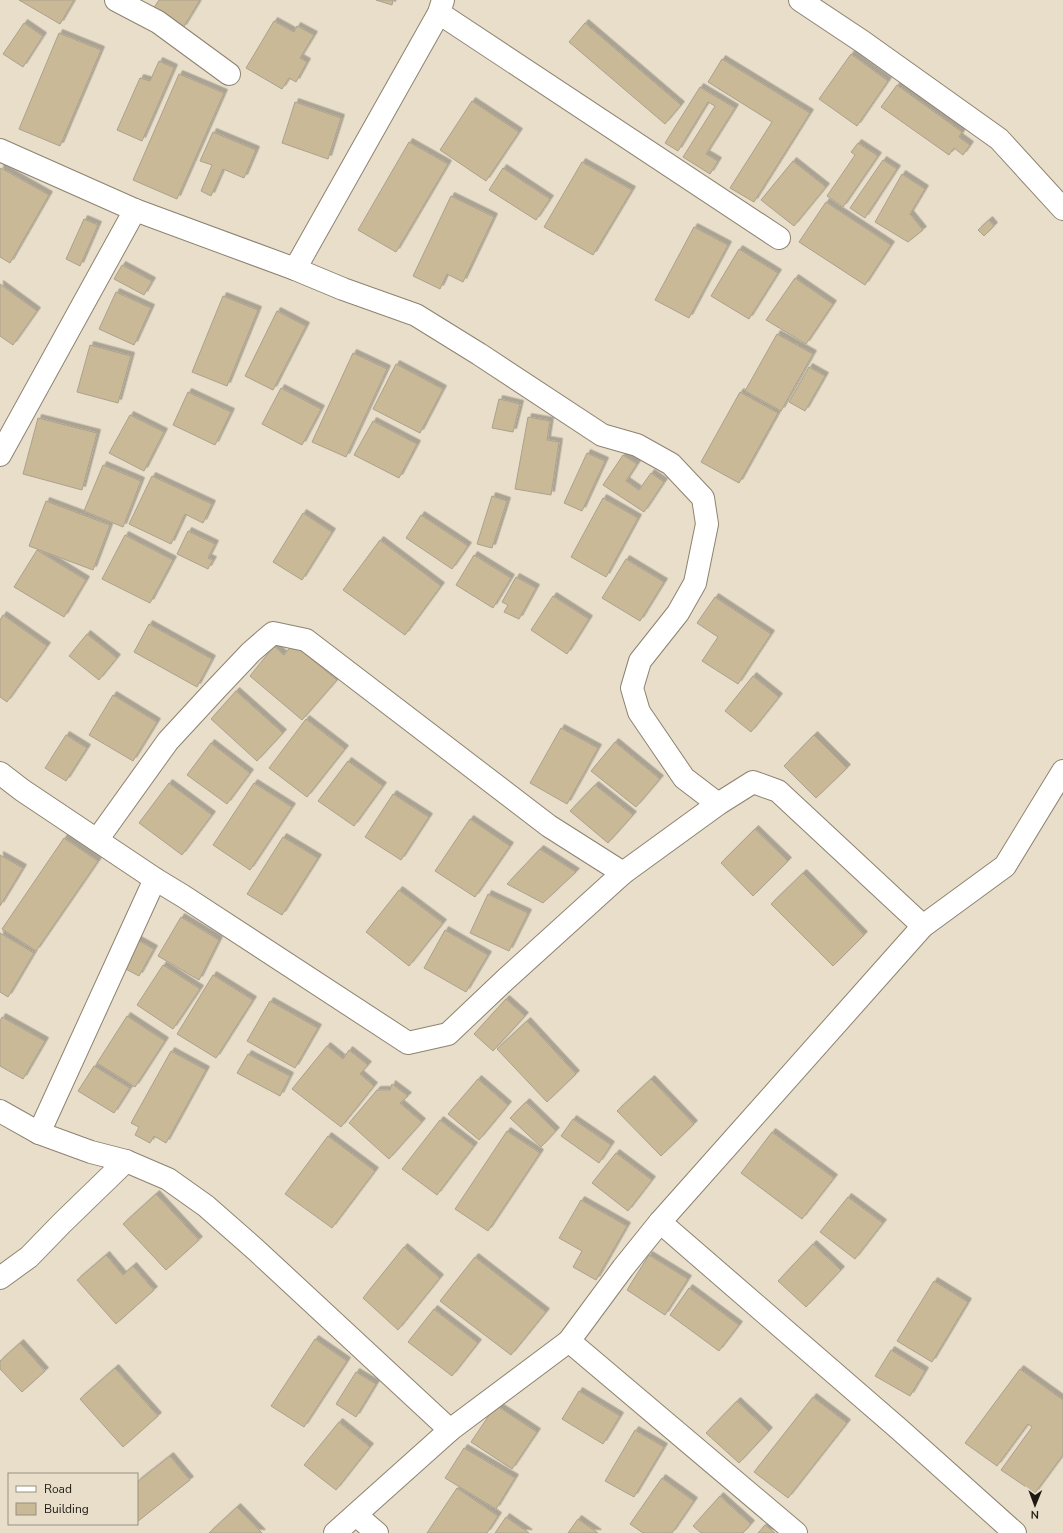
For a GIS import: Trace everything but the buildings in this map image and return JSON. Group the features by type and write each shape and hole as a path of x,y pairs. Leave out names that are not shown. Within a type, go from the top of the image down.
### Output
{"street":[{"path":"116,0 158,22 228,74"},
{"path":"800,0 863,42 999,139 1063,209"},
{"path":"294,269 441,7 779,238"},
{"path":"0,150 135,210 416,315 479,354 602,436 637,445 671,464 703,498 706,524 695,583 678,613 640,661 632,688 639,712 684,778 718,804"},
{"path":"0,455 135,210"},
{"path":"97,840 168,741 251,652 273,633 306,640 549,826 623,873"},
{"path":"335,1533 450,1430 569,1341 623,1268 660,1222 923,926 1005,866 1063,771"},
{"path":"0,773 22,790 155,879 408,1043 448,1034 506,979 623,873 718,804 753,782 778,791 923,926"},
{"path":"39,1133 155,879"},
{"path":"0,1111 39,1133 91,1152 126,1161 168,1179 206,1206 256,1250 450,1430"},
{"path":"0,1278 29,1257 62,1222 126,1161"},
{"path":"660,1222 899,1429 1015,1533"},
{"path":"569,1341 796,1533"},
{"path":"356,1515 377,1533"}]}
